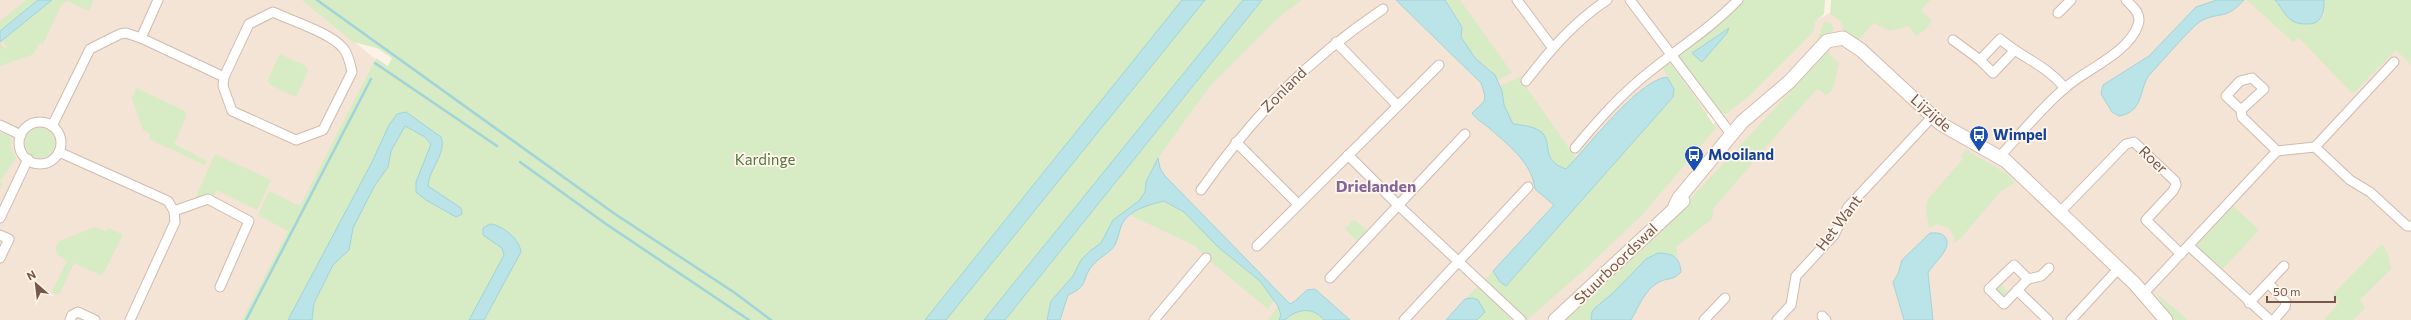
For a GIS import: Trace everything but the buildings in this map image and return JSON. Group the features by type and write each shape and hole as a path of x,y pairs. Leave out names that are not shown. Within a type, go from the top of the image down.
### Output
{"street":[{"path":"141,38 158,0"},
{"path":"1517,0 1552,47"},
{"path":"1526,81 1552,47 1590,11 1607,0"},
{"path":"1630,0 1735,137"},
{"path":"1575,148 1618,100 1672,55 1704,32 1738,0"},
{"path":"2058,13 2071,0"},
{"path":"2000,156 2064,88 2110,57 2135,31 2139,22 2138,15 2126,0"},
{"name":"Zonland","path":"1201,190 1236,142 1282,89 1336,42 1382,9"},
{"path":"273,12 337,42 347,54 352,72 323,130 296,140 232,111 223,86 224,77 249,24 273,12"},
{"path":"52,126 90,49 126,33 141,38 224,77"},
{"name":"Lijzijde","path":"1789,82 1827,41 1843,38 1861,50 1952,132 2000,156 2119,268 2144,293 2166,320"},
{"path":"1980,60 2000,38 2014,51 2045,67 2064,88"},
{"path":"1953,40 1980,60 1993,73 2014,51"},
{"path":"1336,42 1397,105"},
{"path":"2144,293 2278,151 2315,146 2394,62"},
{"path":"1257,246 1397,105 1439,65"},
{"name":"Stuurboordswal","path":"1555,320 1615,266 1675,206 1680,198 1735,137 1786,88 1789,82"},
{"path":"2241,110 2242,117 2278,151"},
{"name":"Het Want","path":"1777,320 1790,305 1796,276 1834,234 1848,207 1933,116"},
{"path":"44,122 52,126 60,138 59,152 52,160 42,163 28,160 20,148 21,135 26,127 35,123 44,122"},
{"path":"0,125 21,135"},
{"path":"1330,278 1465,134"},
{"path":"1236,142 1298,204"},
{"name":"Roer","path":"2059,213 2126,144 2134,142 2176,183 2174,191 2146,220 2181,254"},
{"path":"2315,146 2350,180 2370,192 2407,226 2411,226"},
{"path":"59,152 168,201 174,211 175,222 130,320"},
{"path":"1348,155 1398,205 1521,320"},
{"path":"0,218 28,160"},
{"path":"1404,320 1528,187"},
{"path":"174,211 208,200 249,221 220,287"},
{"path":"0,235 8,239 0,258"},
{"path":"2189,246 2249,303 2270,320"},
{"path":"1154,320 1206,258"},
{"path":"2028,279 2014,265 1989,290 2004,304 2028,279 2041,276 2049,268"},
{"path":"2249,303 2284,266"},
{"path":"2071,320 2119,268"},
{"path":"2268,284 2286,302 2285,307 2274,320"},
{"path":"2017,290 2048,320"},
{"path":"1704,320 1725,298"},
{"path":"70,320 72,315 78,312 95,320"}],"shaded area":[{"path":"0,0 304,0 380,63 252,320 0,320"},
{"path":"1271,0 1785,0 1703,121 1511,320 1011,320"},
{"path":"1853,0 2411,0 2411,320 1521,320 1605,238 1808,25"}],"green space":[{"path":"26,0 38,0 0,31 0,21"},
{"path":"52,0 94,0 89,11 67,1 62,4 43,44 39,43 34,54 0,66 0,42 5,49 7,47 2,40"},
{"name":"Kardinge","path":"302,0 1302,0 1280,16 1210,86 1156,161 1146,182 1145,192 1139,201 1113,220 1101,243 1081,260 1073,276 1051,300 1047,320 1005,320 1239,29 993,320 242,320 288,231 258,215 269,191 300,206 376,58 388,66 392,58 377,48 353,42"},
{"path":"1445,0 1460,0 1512,73 1498,80 1490,69 1475,58 1461,37 1462,27"},
{"path":"1744,0 1825,0 1824,14 1815,22 1813,32 1748,97 1726,114 1721,113 1677,55 1714,29","holes":["1728,28 1702,62 1692,53"]},
{"path":"1831,0 1930,0 1921,10 1932,21 1925,30 1916,36 1909,26 1890,31 1874,23 1858,40 1844,33 1841,21 1830,14"},
{"path":"2247,0 2275,0 2293,21 2305,25 2320,21 2324,15 2324,0 2411,0 2411,65 2396,50 2353,94 2299,38 2293,42"},
{"path":"1824,22 1831,23 1834,30 1817,41"},
{"path":"1827,52 1839,63 1833,89 1826,95 1818,89 1806,101 1713,209 1712,219 1676,247 1678,261 1676,256 1627,284 1602,302 1594,311 1591,320 1564,320 1653,239"},
{"path":"280,54 306,66 308,71 296,97 270,85 268,79"},
{"path":"1669,61 1716,128 1642,215 1583,271 1527,320 1485,279 1493,271 1500,282 1506,286 1673,97 1674,89 1662,66"},
{"path":"1524,75 1519,81 1526,87 1576,158 1566,169 1556,164 1550,157 1545,136 1528,126 1513,124 1504,105 1500,86"},
{"path":"136,88 185,111 187,115 174,144 207,161 205,165 149,139 151,134 143,130 132,98"},
{"path":"40,128 51,132 55,143 51,154 40,158 29,154 25,143 29,132"},
{"path":"0,132 10,136 12,151 16,158 0,182"},
{"path":"1966,150 2004,172 2015,182 2000,192 1960,239 1953,243 1955,238 1949,228 1938,224 1929,228 1926,209 1928,199 1963,159 1961,156"},
{"path":"215,154 271,180 257,210 217,190 213,198 205,195 195,199"},
{"path":"0,182 3,184 0,190"},
{"path":"1164,201 1184,212 1218,247 1260,281 1274,301 1268,309 1211,262 1195,246 1130,215 1145,206"},
{"path":"2233,206 2259,230 2220,272 2198,251 2197,245"},
{"path":"1354,219 1367,231 1357,241 1345,229"},
{"path":"95,227 106,231 109,228 123,235 102,276 74,263 59,295 52,292 67,261 58,255 55,249 59,241"},
{"path":"2382,244 2388,254 2391,269 2360,300 2365,308 2353,320 2324,320 2339,303 2333,294"},
{"path":"1999,283 2009,293 2004,298 1994,288"},
{"path":"1478,286 1512,320 1477,320 1485,312 1473,298 1465,299"},
{"path":"2156,293 2188,320 2173,320"},
{"path":"1278,306 1281,315 1279,320 1268,320"},
{"path":"1307,310 1319,314 1324,320 1285,320 1294,312"}],"water":[{"path":"38,0 52,0 0,42 0,31"},
{"path":"1182,0 1205,0 946,320 925,320"},
{"path":"1243,0 1262,0 1005,320 984,320"},
{"path":"1396,0 1445,0 1462,27 1461,37 1475,58 1495,75 1502,91 1504,105 1513,124 1523,125 1540,131 1544,135 1553,161 1566,169 1614,116 1642,90 1655,81 1667,77 1674,89 1673,97 1506,286 1500,282 1493,271 1554,205 1535,189 1529,170 1518,154 1472,113 1484,101 1485,98 1481,83"},
{"path":"2217,0 2244,0 2232,11 2222,15 2213,16 2196,25 2150,74 2144,85 2140,98 2133,109 2127,114 2119,116 2112,112 2101,94 2103,85 2149,56 2196,7"},
{"path":"2275,0 2324,0 2321,18 2315,23 2311,24 2298,23 2293,21 2284,13"},
{"path":"1729,28 1727,33 1702,62 1692,53"},
{"path":"406,112 441,137 442,149 431,173 428,186 461,208 462,214 456,217 426,200 416,192 416,182 431,144 425,137 405,126 391,151 388,167 375,185 353,228 349,250 333,265 314,303 312,320 288,320 372,162 389,125 397,114"},
{"path":"1158,158 1160,168 1165,176 1290,304 1307,290 1315,289 1350,320 1324,320 1320,316 1310,311 1299,311 1289,316 1285,320 1279,320 1281,315 1278,306 1260,281 1218,247 1184,212 1164,201 1140,208 1125,219 1115,245 1092,266 1082,286 1075,292 1068,295 1060,320 1047,320 1051,301 1073,276 1081,260 1101,243 1113,220 1139,201 1145,192 1146,182"},
{"path":"490,224 500,227 510,234 518,243 521,252 484,320 469,320 504,255 502,248 483,235 483,228"},
{"path":"1930,233 1942,234 1947,241 1945,251 1928,273 1933,320 1904,320 1893,282 1898,274 1902,260"},
{"path":"1658,253 1671,255 1677,259 1681,272 1675,277 1654,285 1642,299 1631,320 1591,320 1592,312 1595,308 1614,292 1646,259"},
{"path":"1473,298 1478,300 1485,312 1477,320 1446,320 1465,299"}],"waterway":[{"path":"317,0 615,214 735,293 771,320"},
{"path":"375,63 497,146"},
{"path":"246,320 371,79"},
{"path":"520,162 606,224 749,320"}],"place":[{"name":"Wimpel","path":"1979,152"},
{"name":"Mooiland","path":"1694,172"}],"district":[{"name":"Drielanden","path":"1376,186"}]}
